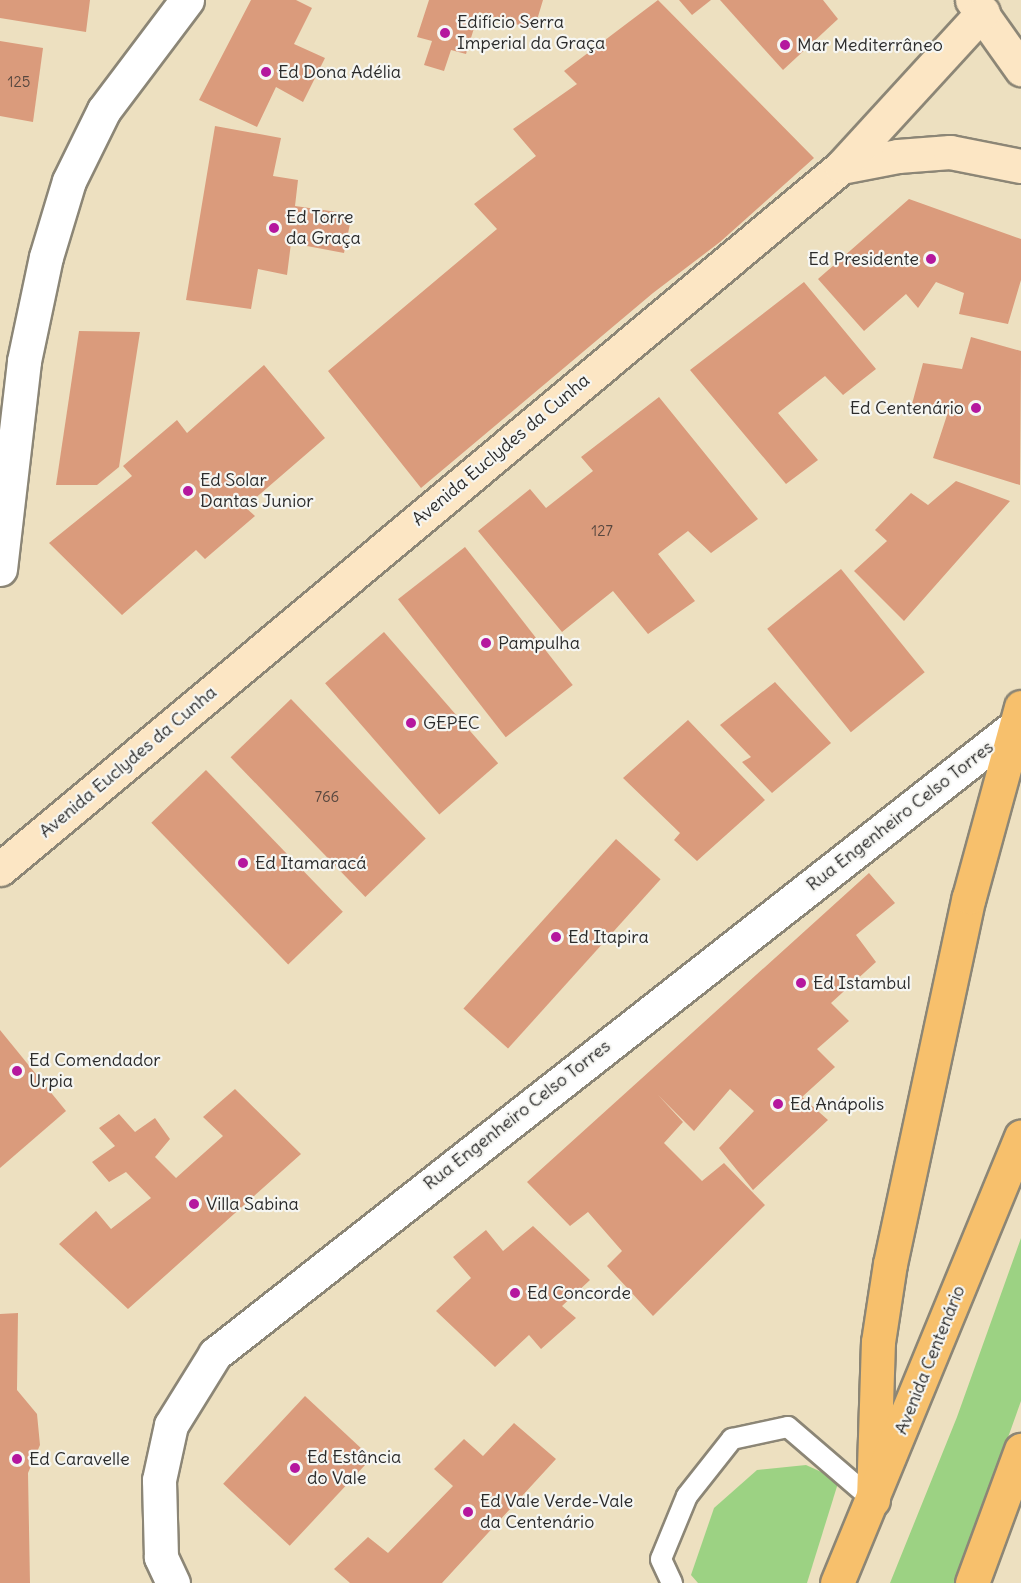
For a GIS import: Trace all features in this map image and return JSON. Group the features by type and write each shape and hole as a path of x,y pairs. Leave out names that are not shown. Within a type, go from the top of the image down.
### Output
{"main road":[{"path":"977,6 1021,69"},
{"name":"Avenida Euclydes da Cunha","path":"0,869 842,167 977,6"},
{"path":"842,167 898,156 950,153 1021,166"},
{"path":"873,1500 878,1342 890,1264 969,897 1018,717"},
{"name":"Avenida Centenário","path":"837,1583 1021,1136"},
{"path":"972,1583 1021,1450"}],"street":[{"path":"0,569 24,361 46,257 69,182 104,110 187,0"},
{"name":"Rua Engenheiro Celso Torres","path":"173,1583 161,1557 159,1480 171,1425 215,1354 1018,717"}],"lane":[{"path":"672,1583 661,1558 687,1496 732,1439 788,1427 873,1500"}],"green space":[{"path":"1021,1238 1021,1401 956,1583 890,1583 957,1417"},
{"path":"806,1465 839,1480 807,1583 698,1583 691,1575 714,1508 757,1470"}],"building":[{"path":"0,0 90,0 86,32 0,18"},
{"name":"Ed Dona Adélia","path":"251,0 296,0 312,8 294,44 325,58 303,102 276,87 257,127 199,100"},
{"name":"Edifício Serra Imperial da Graça","path":"429,0 543,0 534,30 479,12 466,54 451,50 444,71 424,65 432,41 417,37"},
{"path":"658,0 814,158 720,242 653,293 421,488 328,371 497,229 474,204 536,156 513,129 577,84 564,71"},
{"path":"679,0 711,0 692,15"},
{"name":"Mar Mediterrâneo","path":"720,0 823,0 838,19 783,70"},
{"path":"0,41 43,48 33,122 0,116"},
{"name":"Ed Torre da Graça","path":"215,126 281,138 273,176 298,180 295,206 352,214 344,253 291,243 287,275 258,269 251,309 186,300"},
{"name":"Ed Presidente","path":"909,199 1021,239 1021,280 1008,324 959,314 964,293 936,282 918,308 906,294 864,331 818,279"},
{"path":"804,282 876,369 843,395 825,376 778,413 818,460 786,484 690,370"},
{"path":"79,331 140,332 119,467 97,485 56,485"},
{"name":"Ed Centenário","path":"971,337 1021,351 1020,485 933,458 948,412 912,404 923,363 962,369"},
{"name":"Ed Solar Dantas Junior","path":"264,365 325,438 245,507 255,516 205,559 196,550 122,615 49,543 132,476 123,466 177,420 187,433"},
{"path":"659,397 758,519 711,553 688,531 658,554 695,601 648,634 613,591 562,632 478,531 530,489 546,508 593,471 581,457"},
{"path":"956,481 1010,501 904,621 854,571 887,541 875,530 911,493 928,505"},
{"name":"Pampulha","path":"465,547 573,685 506,737 398,599"},
{"path":"841,569 925,672 851,732 767,629"},
{"name":"GEPEC","path":"384,632 498,763 439,814 325,683"},
{"path":"775,682 831,743 772,793 742,762 751,757 720,725"},
{"path":"291,699 426,839 365,897 231,757"},
{"path":"688,720 765,800 697,861 674,840 680,833 623,778"},
{"name":"Ed Itamaracá","path":"206,770 343,912 288,965 151,823"},
{"name":"Ed Itapira","path":"616,839 661,879 508,1049 463,1008"},
{"path":"869,873 895,903 856,935 876,962 831,1003 849,1021 817,1049 835,1067 802,1097 828,1120 753,1190 719,1148 754,1111 730,1089 694,1131 658,1095 683,1122 664,1143 702,1181 724,1163 765,1205 653,1316 607,1266 622,1251 588,1212 570,1226 527,1182"},
{"name":"Ed Comendador Urpia","path":"0,1030 66,1111 0,1168"},
{"name":"Villa Sabina","path":"235,1089 301,1154 128,1309 59,1244 96,1211 111,1229 151,1198 126,1172 109,1182 92,1162 115,1146 99,1128 119,1114 135,1132 155,1118 170,1139 155,1157 176,1178 223,1136 203,1117"},
{"name":"Ed Concorde","path":"533,1226 590,1280 562,1306 576,1318 541,1349 529,1335 495,1367 436,1311 471,1278 453,1257 486,1230 503,1251"},
{"name":"Ed Caravelle","path":"18,1313 17,1390 37,1414 40,1445 28,1473 30,1583 0,1583 0,1314"},
{"name":"Ed Estância do Vale","path":"305,1396 372,1458 290,1546 223,1484"},
{"name":"Ed Vale Verde-Vale da Centenário","path":"514,1423 556,1459 442,1583 350,1583 334,1569 368,1537 388,1553 453,1486 434,1469 464,1439 483,1456"}],"place":[{"name":"Edifício Serra Imperial da Graça","path":"445,33"},
{"name":"Mar Mediterrâneo","path":"785,45"},
{"name":"Ed Dona Adélia","path":"266,72"},
{"name":"Ed Torre da Graça","path":"274,228"},
{"name":"Ed Presidente","path":"931,259"},
{"name":"Ed Centenário","path":"976,408"},
{"name":"Ed Solar Dantas Junior","path":"188,491"},
{"name":"Pampulha","path":"486,643"},
{"name":"GEPEC","path":"411,723"},
{"name":"Ed Itamaracá","path":"243,863"},
{"name":"Ed Itapira","path":"556,937"},
{"name":"Ed Istambul","path":"801,983"},
{"name":"Ed Comendador Urpia","path":"17,1071"},
{"name":"Ed Anápolis","path":"778,1104"},
{"name":"Villa Sabina","path":"194,1204"},
{"name":"Ed Concorde","path":"515,1293"},
{"name":"Ed Caravelle","path":"17,1459"},
{"name":"Ed Estância do Vale","path":"295,1468"},
{"name":"Ed Vale Verde-Vale da Centenário","path":"468,1512"}]}
